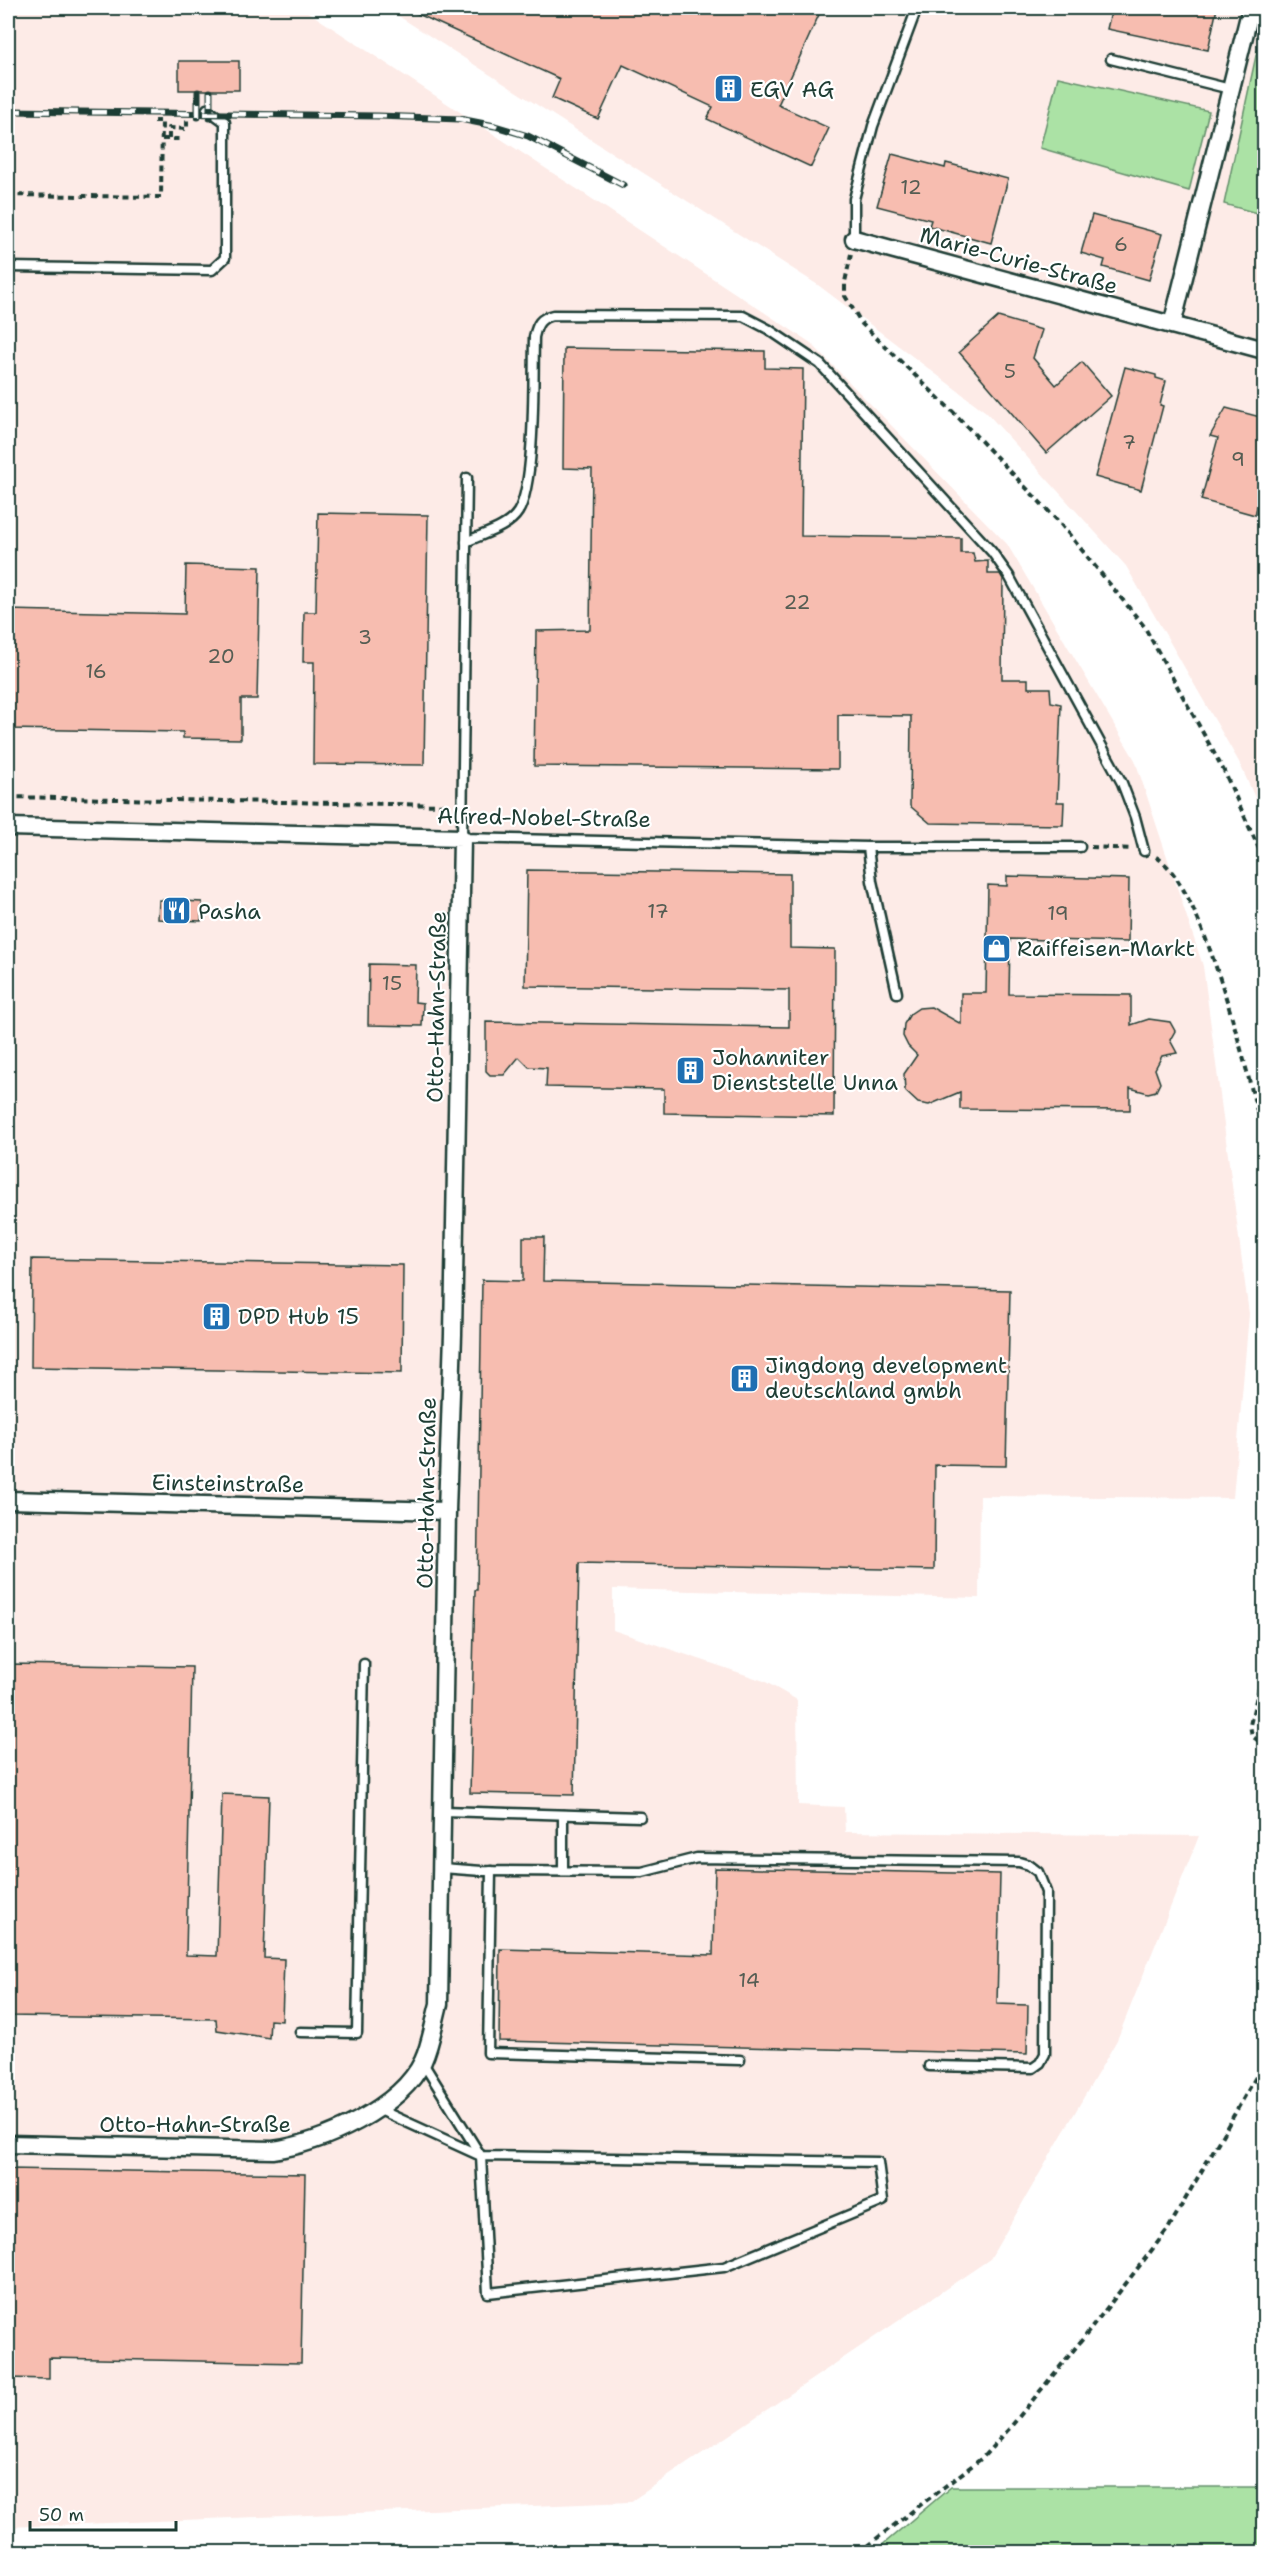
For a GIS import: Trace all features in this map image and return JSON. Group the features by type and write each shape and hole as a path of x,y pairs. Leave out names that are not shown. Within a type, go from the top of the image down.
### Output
{"street":[{"path":"1172,325 1251,8"},
{"name":"Marie-Curie-Straße","path":"854,239 1264,350"},
{"name":"Alfred-Nobel-Straße","path":"8,827 462,838"},
{"name":"Otto-Hahn-Straße","path":"8,2145 273,2150 298,2147 327,2137 378,2109 408,2081 422,2062 439,2004 462,838"},
{"name":"Einsteinstraße","path":"8,1500 447,1511"}],"lane":[{"path":"854,239 854,199 873,126 917,8"},
{"path":"1111,59 1230,89"},
{"path":"8,267 212,270 225,258 225,122 207,109"},
{"path":"466,542 506,524 518,512 529,467 534,337 537,326 543,318 553,315 743,316 768,329 820,364 992,552 1008,576 1122,783 1136,817 1144,851"},
{"name":"Otto-Hahn-Straße","path":"462,838 467,478"},
{"name":"Alfred-Nobel-Straße","path":"462,838 868,847 1080,847"},
{"path":"868,847 872,881 897,993"},
{"path":"300,2032 357,2033 364,1664"},
{"path":"443,1811 640,1818"},
{"path":"562,1871 563,1815"},
{"path":"442,1868 491,1871 642,1872 697,1858 1019,1862 1029,1865 1038,1872 1044,1882 1048,1916 1044,2054 1040,2063 1033,2068 929,2066"},
{"path":"491,1871 488,2053 740,2060"},
{"path":"378,2109 481,2156 878,2162 883,2201 724,2267 488,2293 481,2156 422,2062"}],"path":[{"path":"169,139 169,128 187,129 187,109"},
{"path":"8,195 161,197 162,122 152,121"},
{"path":"162,139 181,139"},
{"path":"854,239 845,282 845,296 862,324 954,413 1059,522 1144,626 1224,771 1264,860"},
{"path":"8,797 446,805 462,838"},
{"path":"1080,847 1113,847 1144,851 1162,861 1179,881 1192,905 1224,988 1264,1138"},
{"path":"1264,1667 1250,1725 1252,1736 1264,1745"},
{"path":"859,2553 982,2458 1016,2420 1086,2335 1168,2229 1264,2063"}],"shaded area":[{"path":"8,8 302,8 811,343 1007,544 1135,760 1203,966 1249,1314 1233,1498 980,1496 979,1598 613,1589 613,1630 764,1681 797,1700 798,1805 844,1807 845,1832 1199,1836 1117,2040 990,2259 630,2502 8,2527"},
{"path":"386,8 1264,8 1264,818 1239,762 1126,566 986,412 818,285"}],"green space":[{"path":"1257,51 1264,53 1264,215 1224,204"},
{"path":"1058,77 1209,111 1189,191 1040,148"},
{"path":"951,2487 1264,2487 1264,2552 874,2552"}],"building":[{"name":"EGV AG","path":"405,8 822,8 778,105 829,128 811,167 707,119 713,107 623,65 598,119 552,98 560,79"},
{"path":"1112,8 1217,8 1208,50 1107,29"},
{"path":"179,61 239,61 239,90 179,90"},
{"path":"892,154 945,168 946,163 1008,179 991,243 929,226 931,220 877,206"},
{"path":"1092,215 1162,234 1149,280 1103,267 1105,260 1081,253"},
{"path":"998,317 1042,330 1033,358 1056,385 1082,362 1111,396 1046,453 959,352"},
{"path":"564,348 765,351 765,368 803,369 801,536 961,538 961,553 973,553 975,562 988,561 988,574 1000,574 1003,579 1002,679 1028,679 1028,688 1050,688 1051,702 1061,704 1057,802 1064,802 1063,825 930,823 910,806 911,716 838,715 838,769 534,766 536,631 590,630 592,469 563,468"},
{"path":"1125,367 1156,375 1156,378 1166,381 1160,405 1163,406 1141,490 1095,477"},
{"path":"1226,408 1264,418 1264,481 1255,515 1201,500 1218,438 1210,436"},
{"path":"318,513 428,515 424,765 313,764 314,662 303,662 304,612 316,612"},
{"path":"186,565 260,567 257,699 241,699 241,739 183,738 183,732 8,729 8,610 185,614"},
{"path":"527,870 790,874 790,948 835,949 834,1116 664,1113 664,1089 546,1087 547,1068 529,1067 519,1057 504,1075 490,1075 486,1071 486,1022 789,1027 789,990 525,986"},
{"path":"1007,876 1129,879 1128,942 1010,939 1009,994 1131,995 1131,1025 1149,1019 1170,1022 1175,1031 1170,1040 1177,1053 1162,1056 1155,1069 1160,1083 1156,1091 1148,1093 1130,1088 1130,1110 960,1109 960,1092 929,1105 918,1103 905,1091 904,1074 917,1055 908,1046 903,1036 904,1024 910,1014 919,1008 931,1007 961,1024 961,993 986,993 988,885 1007,886"},
{"path":"159,900 202,902 201,921 158,919"},
{"path":"369,964 416,965 415,1002 423,1003 422,1026 368,1025"},
{"name":"Jingdong development deutschland gmbh","path":"523,1237 544,1237 543,1281 1010,1290 1006,1466 935,1465 934,1570 579,1563 574,1795 470,1793 475,1590 477,1590 482,1280 523,1281"},
{"name":"DPD Hub 15","path":"32,1259 403,1265 402,1373 31,1367"},
{"path":"8,1664 192,1667 186,1955 217,1956 222,1794 269,1796 264,1958 284,1959 282,2021 270,2020 269,2038 217,2030 216,2019 8,2016"},
{"path":"715,1868 1000,1874 997,2004 1028,2005 1027,2054 499,2041 500,1949 713,1955"},
{"path":"8,2169 305,2174 301,2363 49,2358 49,2379 8,2378"}],"railway":[{"path":"198,92 198,117"},
{"path":"210,92 210,118"},
{"path":"8,111 460,119 528,136 623,185"}],"place":[{"name":"EGV AG","path":"729,89"},
{"name":"Pasha","path":"177,911"},
{"name":"Raiffeisen-Markt","path":"996,948"},
{"name":"Johanniter Dienststelle Unna","path":"691,1070"},
{"name":"DPD Hub 15","path":"217,1316"},
{"name":"Jingdong development deutschland gmbh","path":"744,1378"}]}
